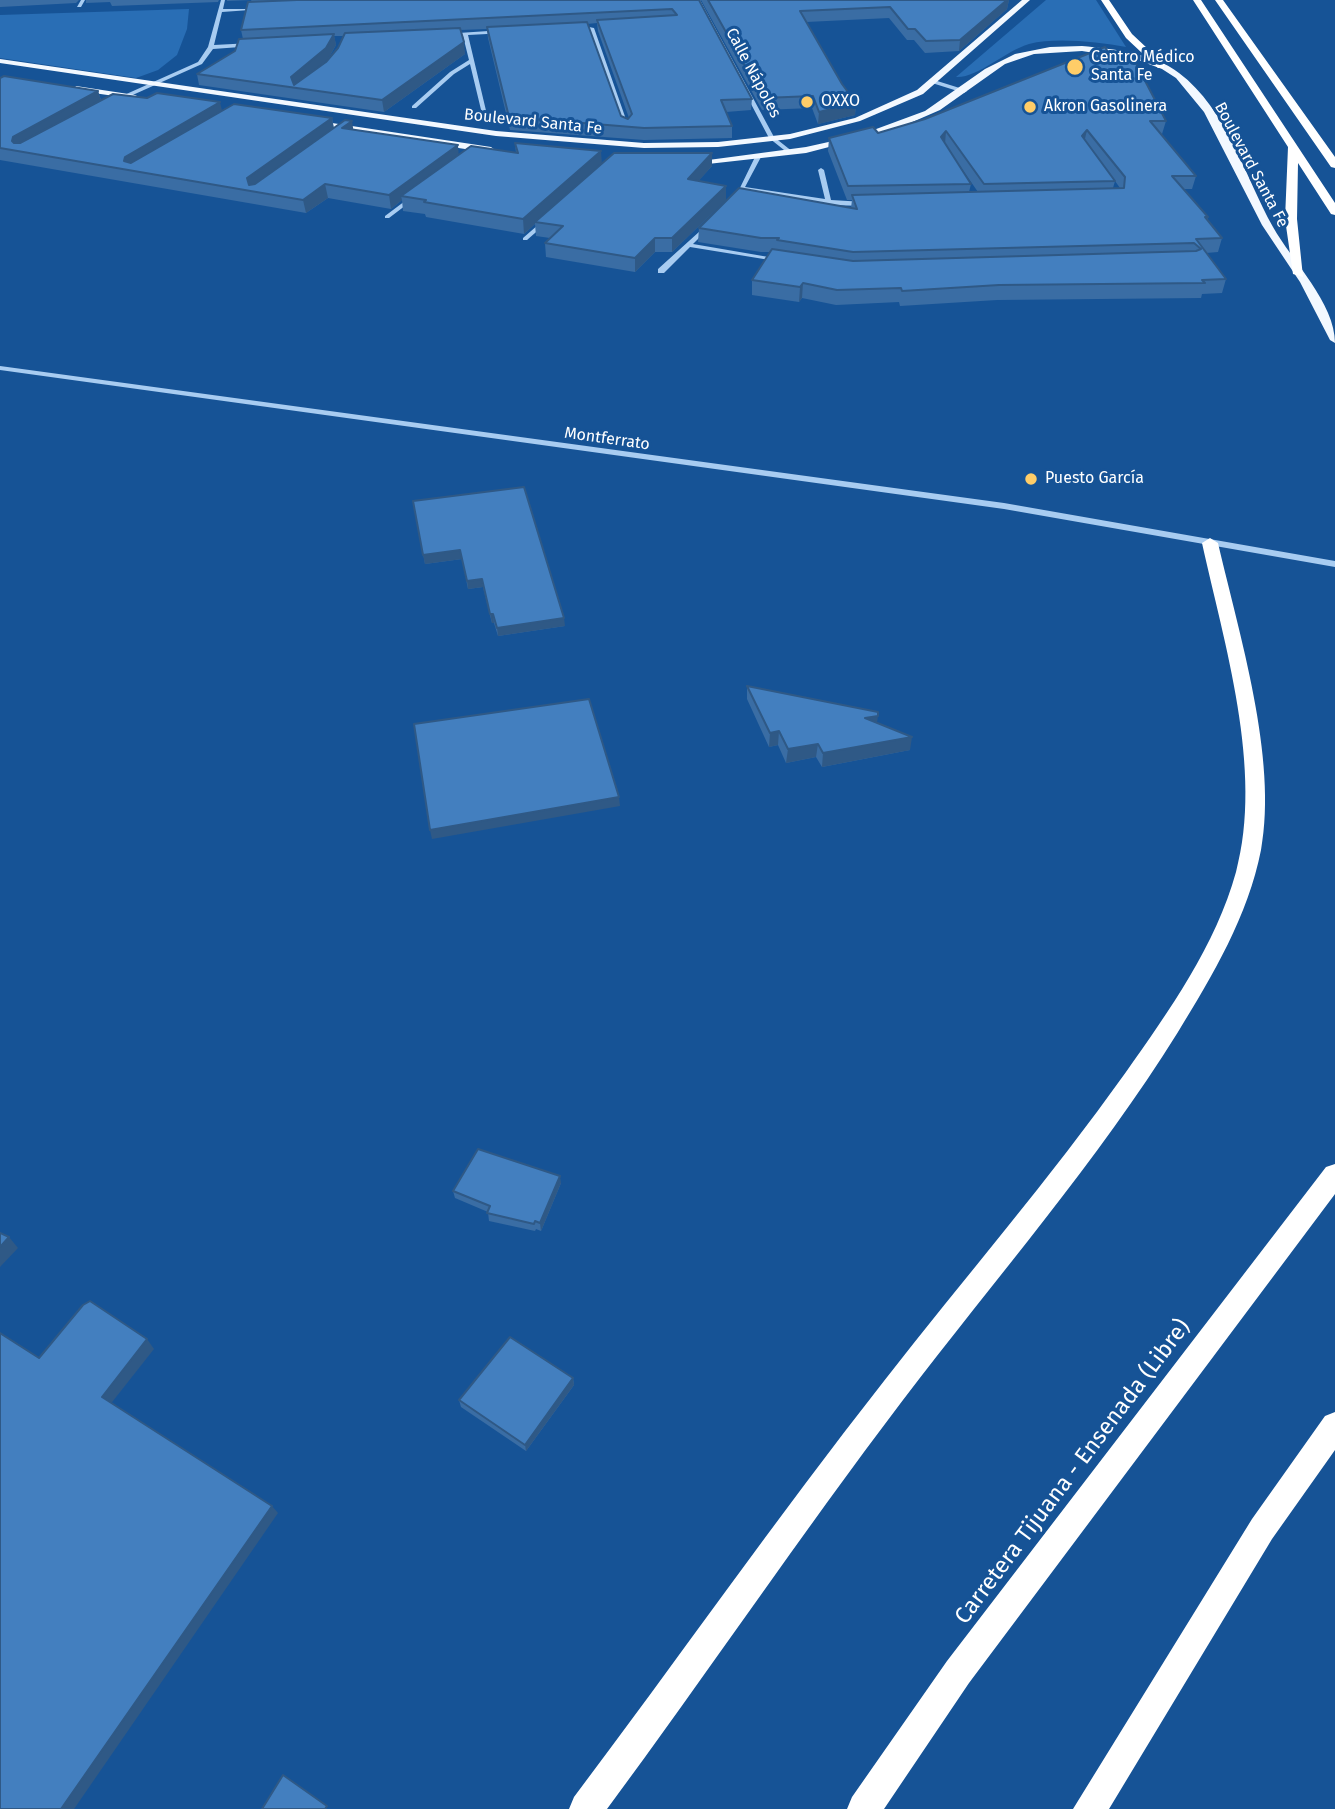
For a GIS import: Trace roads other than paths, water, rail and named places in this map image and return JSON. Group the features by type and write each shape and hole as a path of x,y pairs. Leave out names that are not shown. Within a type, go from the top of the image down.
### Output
{"highway":[{"path":"1105,0 1126,35 1142,52 1161,65"},
{"path":"1197,0 1335,212"},
{"path":"1219,0 1335,165"},
{"path":"1310,127 1333,138"},
{"path":"1293,147 1291,219 1300,274"},
{"path":"586,1809 859,1435 1098,1133 1192,994 1233,908 1251,847 1254,802 1245,714 1210,543"},
{"name":"Carretera Tijuana - Ensenada (Libre)","path":"864,1809 958,1672 1335,1175"},
{"path":"1090,1809 1262,1529 1335,1426"}],"main road":[{"name":"Boulevard Santa Fe","path":"0,61 536,139 681,145 772,138 855,119 922,91 1026,0"},
{"name":"Boulevard Santa Fe","path":"680,163 791,153 875,132 918,117 964,91 988,71 1020,54 1044,48 1108,51 1161,65 1178,75 1195,93 1222,136 1278,244 1300,274 1335,340"},
{"path":"59,86 139,98"},
{"name":"Boulevard Santa Fe","path":"321,124 477,151 506,152"}],"street":[{"path":"79,6 83,0"},
{"path":"109,105 200,63 211,47 223,0"},
{"name":"Calle Nápoles","path":"698,0 772,138 791,153"},
{"path":"220,11 264,9"},
{"path":"591,28 627,127"},
{"path":"579,29 604,28"},
{"path":"438,35 517,32"},
{"path":"465,34 486,118"},
{"path":"211,47 257,45"},
{"path":"414,107 452,73 472,60"},
{"path":"934,82 964,91"},
{"path":"332,138 346,128"},
{"path":"735,198 744,189 758,157"},
{"path":"821,170 829,203"},
{"path":"744,189 829,203 870,204"},
{"path":"387,217 421,192"},
{"path":"525,239 553,215"},
{"path":"661,271 717,217"},
{"path":"689,244 792,262"},
{"name":"Montferrato","path":"0,368 1004,506 1335,564"}],"place":[{"name":"Centro Médico Santa Fe","path":"1075,67"},
{"name":"OXXO","path":"807,102"},
{"name":"Akron Gasolinera","path":"1030,107"},
{"name":"Puesto García","path":"1031,479"}]}
